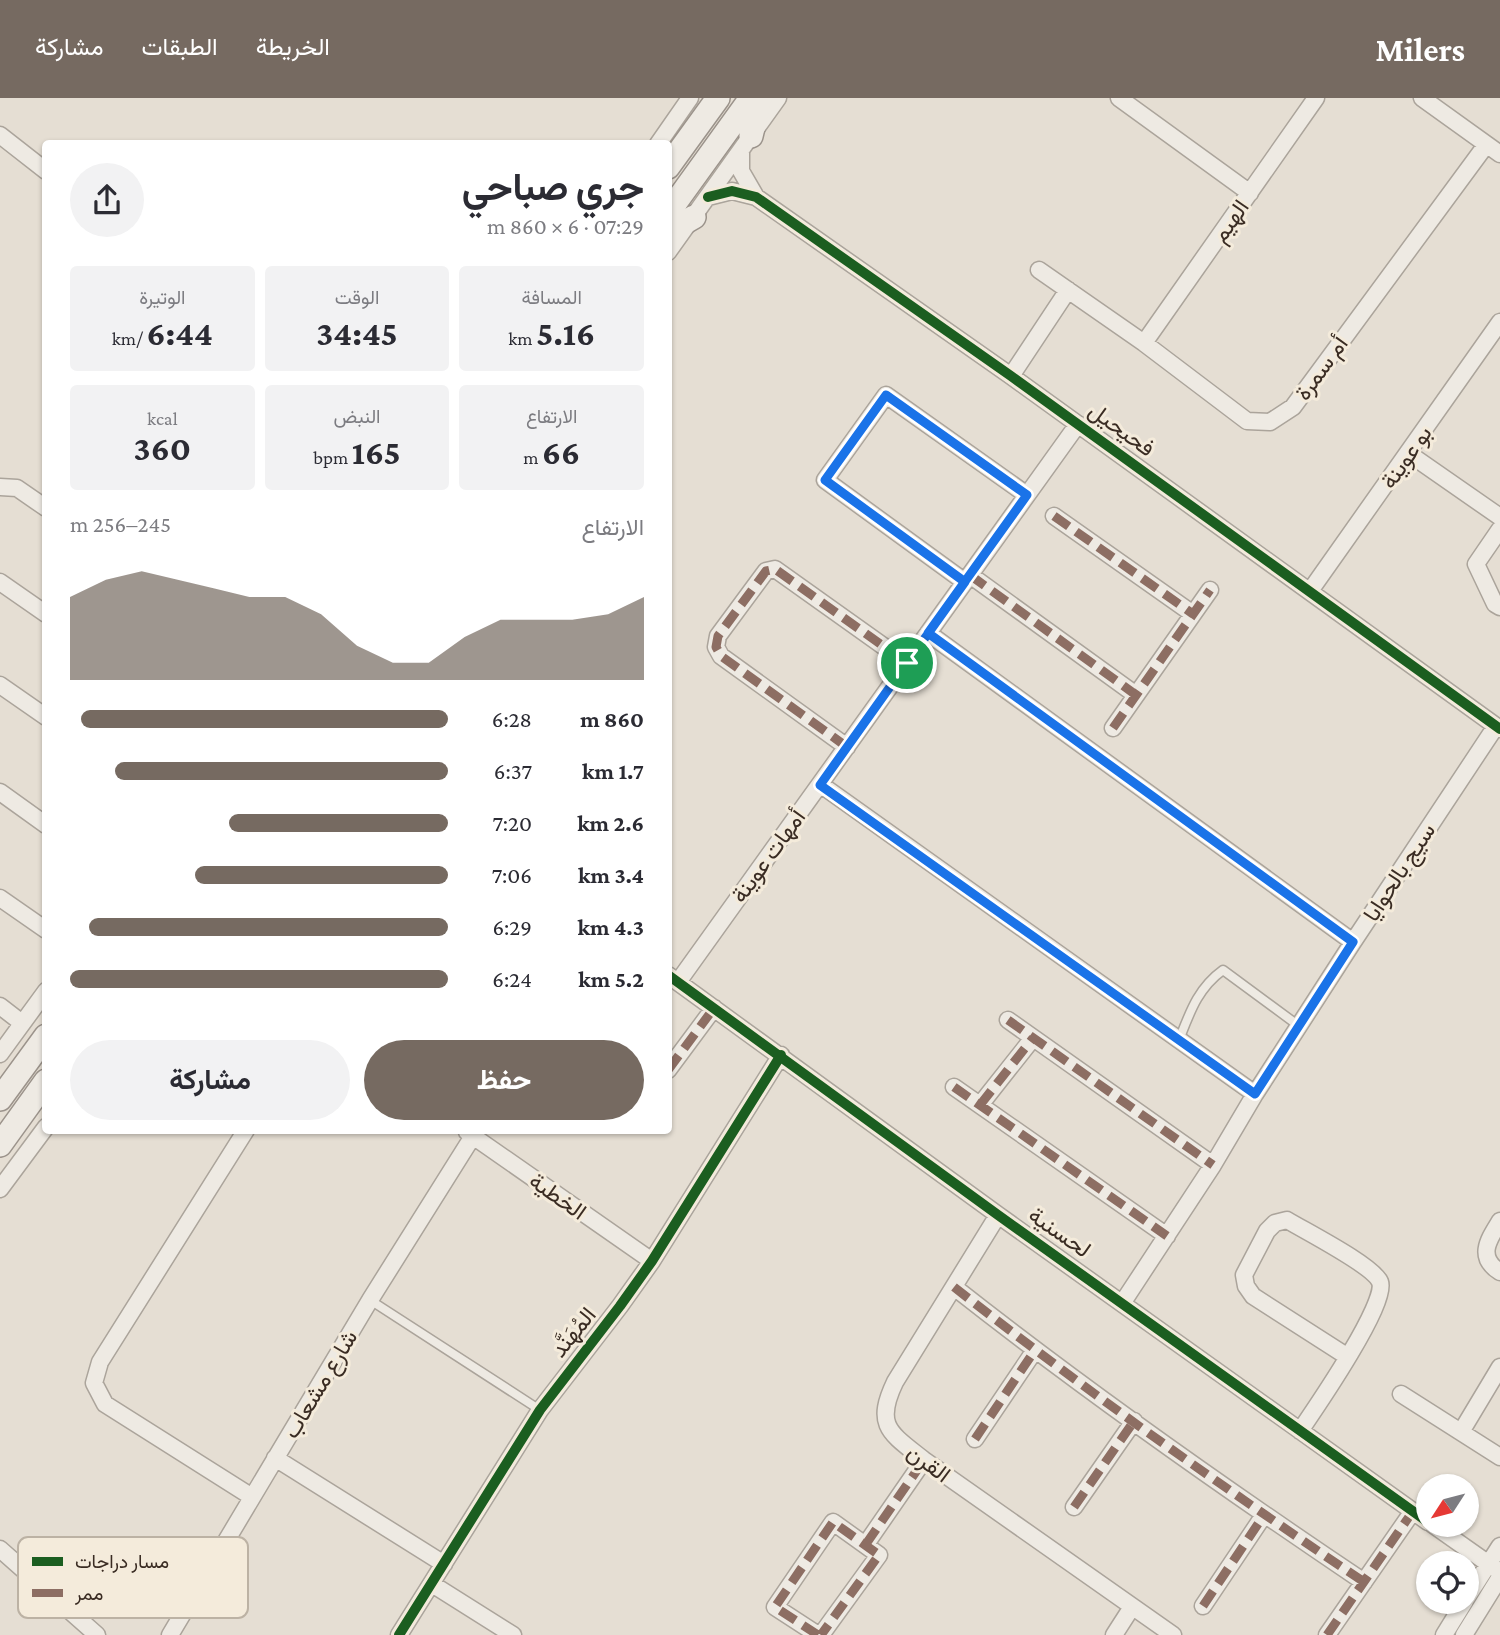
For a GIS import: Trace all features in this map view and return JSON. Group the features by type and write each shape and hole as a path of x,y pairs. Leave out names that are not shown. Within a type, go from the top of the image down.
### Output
{"main road":[{"path":"697,127 704,98"},
{"path":"672,161 718,98"},
{"path":"672,207 751,98"},
{"path":"746,143 760,98"},
{"path":"672,230 694,217"},
{"path":"0,1100 42,1042"},
{"path":"0,1144 42,1086"}],"street":[{"path":"661,140 690,98"},
{"path":"672,247 778,98"},
{"path":"1119,98 1250,193"},
{"name":"الهيم","path":"1144,343 1316,98"},
{"path":"1422,98 1500,154"},
{"path":"1,138 42,168"},
{"name":"فحيحيل","path":"746,143 741,171 756,197"},
{"name":"أم سمرة","path":"1039,270 1144,343 1247,421 1270,422 1293,407 1486,145"},
{"name":"فحيحيل","path":"708,197 732,191 756,197 1011,376 1498,727"},
{"path":"1011,376 1068,290"},
{"name":"بو عوينة","path":"1310,591 1500,322"},
{"path":"1027,495 886,395 825,480 1136,695"},
{"name":"أمهات عوينة","path":"673,978 820,785 1078,424"},
{"path":"1408,453 1500,517"},
{"path":"0,486 17,488 42,505"},
{"path":"1054,516 1193,614"},
{"path":"1500,529 1476,564 1494,604 1500,607"},
{"path":"847,747 720,656 716,641 726,626 766,571 775,569 907,663"},
{"path":"0,582 42,611"},
{"path":"1113,727 1210,590"},
{"path":"928,633 1353,942"},
{"path":"0,685 42,715"},
{"name":"سيج بالحوايا","path":"1123,1303 1213,1166 1255,1094 1353,942 1498,727"},
{"path":"820,785 1255,1094"},
{"path":"0,792 42,822"},
{"path":"0,898 42,927"},
{"name":"لحسنية","path":"673,978 998,1215 1416,1513"},
{"path":"0,1054 42,996"},
{"path":"0,1006 22,1023"},
{"path":"672,1065 714,1008"},
{"path":"1008,1020 1213,1166"},
{"path":"980,1105 1033,1038"},
{"name":"المُهَنَّد","path":"399,1635 541,1410 652,1261 781,1055"},
{"path":"954,1087 1167,1236"},
{"path":"0,1189 42,1132"},
{"path":"243,1134 100,1362 94,1383 105,1404 252,1497"},
{"name":"شارع مشعاب","path":"228,1537 468,1134"},
{"name":"الخطية","path":"470,1134 652,1261"},
{"name":"القرن","path":"998,1215 895,1381 885,1408 886,1421 890,1430 924,1460 1173,1635"},
{"path":"1300,1431 1348,1357 1381,1295 1380,1281 1365,1266 1287,1220 1275,1223 1267,1231 1244,1275 1246,1286 1253,1296 1348,1357"},
{"path":"1500,1221 1485,1251 1488,1262 1500,1272"},
{"path":"954,1287 1035,1350 1264,1515 1364,1582"},
{"path":"975,1439 1035,1350"},
{"path":"1461,1432 1500,1367"},
{"path":"1401,1394 1500,1457"},
{"path":"1074,1507 1134,1421"},
{"path":"275,1458 444,1564"},
{"path":"866,1544 924,1460"},
{"path":"1327,1635 1413,1511"},
{"path":"1203,1606 1264,1515"},
{"path":"833,1522 866,1544 879,1555 819,1635 775,1607 833,1522"},
{"name":"لحسنية","path":"1450,1537 1494,1568"},
{"path":"1479,1585 1494,1568 1500,1546"},
{"path":"0,1549 18,1565"},
{"path":"1464,1635 1500,1577"},
{"path":"432,1584 513,1635"},
{"path":"1114,1635 1132,1607"},
{"path":"1444,1635 1457,1614"},
{"path":"78,1618 97,1635"},
{"name":"شارع مشعاب","path":"170,1635 180,1618"}],"lane":[{"path":"1179,1040 1194,1001 1209,980 1223,970 1300,1026"},
{"path":"370,1300 541,1410"}],"marked path":[{"path":"965,582 825,480 886,395 1027,495"},
{"path":"1054,516 1193,614"},
{"path":"847,747 721,656 716,647 718,636 766,571 775,569 907,663"},
{"path":"970,575 1136,695"},
{"path":"1113,728 1210,590"},
{"path":"672,1065 714,1008"},
{"path":"1008,1020 1213,1165"},
{"path":"980,1105 1033,1038"},
{"path":"954,1087 1167,1236"},
{"path":"954,1287 1156,1438 1364,1582"},
{"path":"975,1439 1035,1350"},
{"path":"1074,1507 1134,1421"},
{"path":"866,1544 924,1460"},
{"path":"1327,1635 1413,1511"},
{"path":"1203,1606 1264,1515"},
{"path":"818,1635 775,1607 833,1522 879,1555 821,1635"}],"cycle path":[{"path":"708,197 732,191 756,197 1011,376 1500,729"},
{"path":"672,978 1416,1513"},
{"path":"399,1635 540,1410 652,1261 781,1055"}],"route":[{"path":"907,663 820,785 1255,1094 1353,942 928,633 970,575 1027,495 886,395 825,480 965,582 928,633 907,663"}]}
